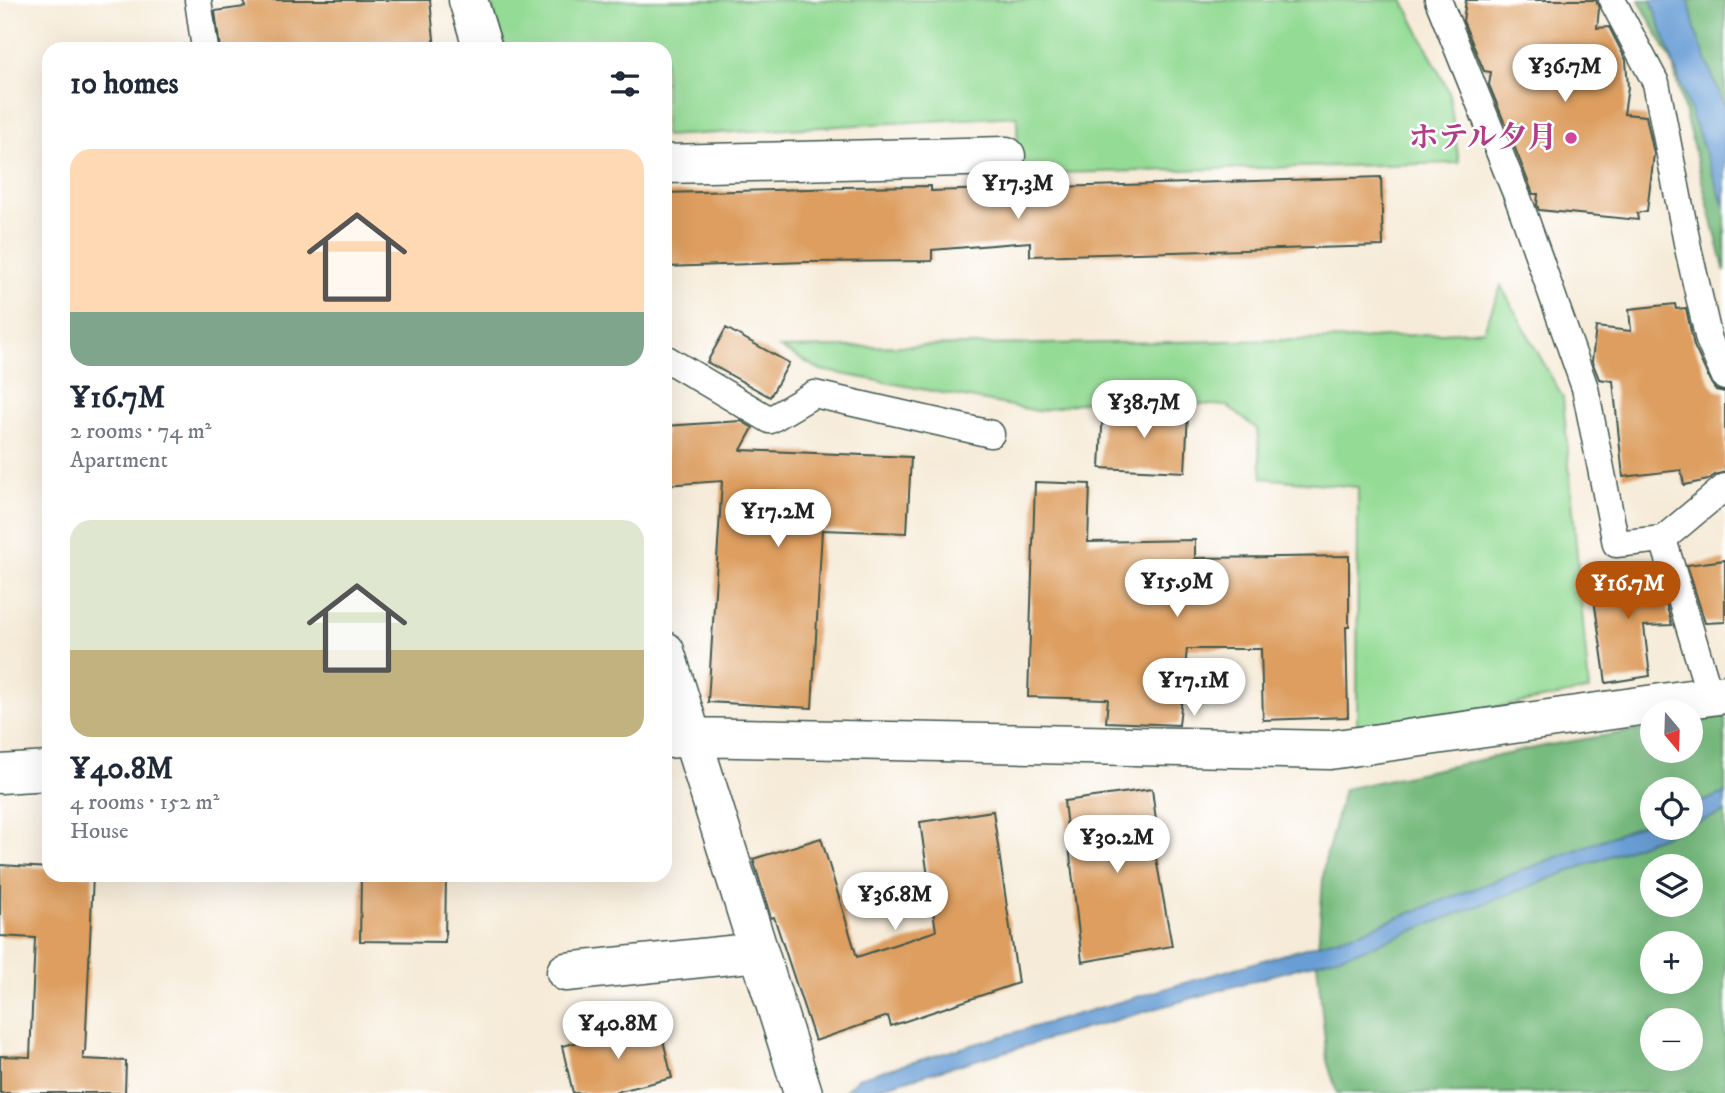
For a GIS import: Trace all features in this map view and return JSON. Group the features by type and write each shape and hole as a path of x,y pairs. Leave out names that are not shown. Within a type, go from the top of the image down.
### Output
{"street":[{"path":"468,0 480,42"},
{"path":"672,164 1006,156"},
{"path":"678,738 1329,750 1718,695"},
{"path":"672,697 678,738 759,952 803,1093"},
{"path":"0,774 42,771"},
{"path":"566,972 759,952"}],"lane":[{"path":"198,0 204,42"},
{"path":"1438,0 1519,201 1585,388 1616,544 1663,539 1725,487"},
{"path":"1612,0 1656,82 1709,340 1725,377"},
{"path":"672,362 769,420 814,394 991,434"},
{"path":"1663,539 1718,695"}],"green space":[{"path":"490,0 1403,0 1449,92 1459,163 1018,174 1017,116 672,136 672,42 504,42"},
{"path":"1639,0 1725,0 1725,272 1672,62"},
{"path":"1501,286 1563,398 1589,690 1357,734 1358,487 1262,478 1257,429 1227,406 1104,398 1038,411 821,370 780,348 1359,339 1484,330"},
{"path":"1725,716 1725,1093 1337,1093 1327,1061 1317,963 1324,865 1344,789 1549,745 1640,730 1640,763 1703,763 1703,719"}],"water":[{"path":"1651,0 1689,0 1695,30 1725,109 1725,209"},
{"path":"1725,793 1725,812 1703,820 1703,801"},
{"path":"1640,826 1640,840 1652,840 1364,949 868,1093 843,1093 858,1078 1360,932"}],"building":[{"path":"244,0 430,0 434,42 219,42 215,11 245,7"},
{"path":"1466,0 1596,0 1599,9 1597,28 1609,27 1626,60 1628,87 1624,114 1646,116 1654,154 1647,211 1637,213 1638,220 1539,210 1538,194 1533,194 1513,143 1515,125 1505,124 1489,85 1491,72 1484,71 1463,21"},
{"path":"1381,177 1383,246 1030,256 1030,242 932,250 932,261 672,267 672,193 931,186 931,191"},
{"path":"1675,304 1676,309 1686,308 1694,346 1711,383 1716,390 1725,392 1725,472 1708,480 1684,485 1681,470 1623,477 1613,381 1599,379 1592,361 1596,327 1631,331 1629,309"},
{"path":"726,328 789,363 770,397 707,362"},
{"path":"1103,408 1188,412 1185,472 1100,468"},
{"path":"741,421 753,428 741,450 911,457 907,533 822,530 812,708 708,702 722,481 672,485 672,426"},
{"path":"1035,482 1090,484 1088,542 1195,540 1195,558 1349,556 1349,627 1346,627 1348,717 1263,720 1261,649 1187,649 1179,725 1106,722 1108,699 1028,697"},
{"path":"1725,560 1725,622 1705,623 1687,565"},
{"path":"1656,569 1672,625 1644,626 1650,676 1606,683 1591,578"},
{"path":"1152,789 1160,852 1155,853 1172,946 1082,962 1064,801"},
{"path":"993,811 1018,983 891,1026 888,1016 815,1041 753,859 821,838 857,957 936,931 920,822"},
{"path":"0,865 42,868 42,882 93,882 83,1059 126,1061 125,1093 0,1093 0,1056 30,1057 35,938 0,936"},
{"path":"361,882 446,882 445,942 360,941"},
{"path":"659,1023 672,1078 612,1093 573,1093 562,1046"}],"place":[{"name":"ホテル夕月","path":"1571,138"}]}
